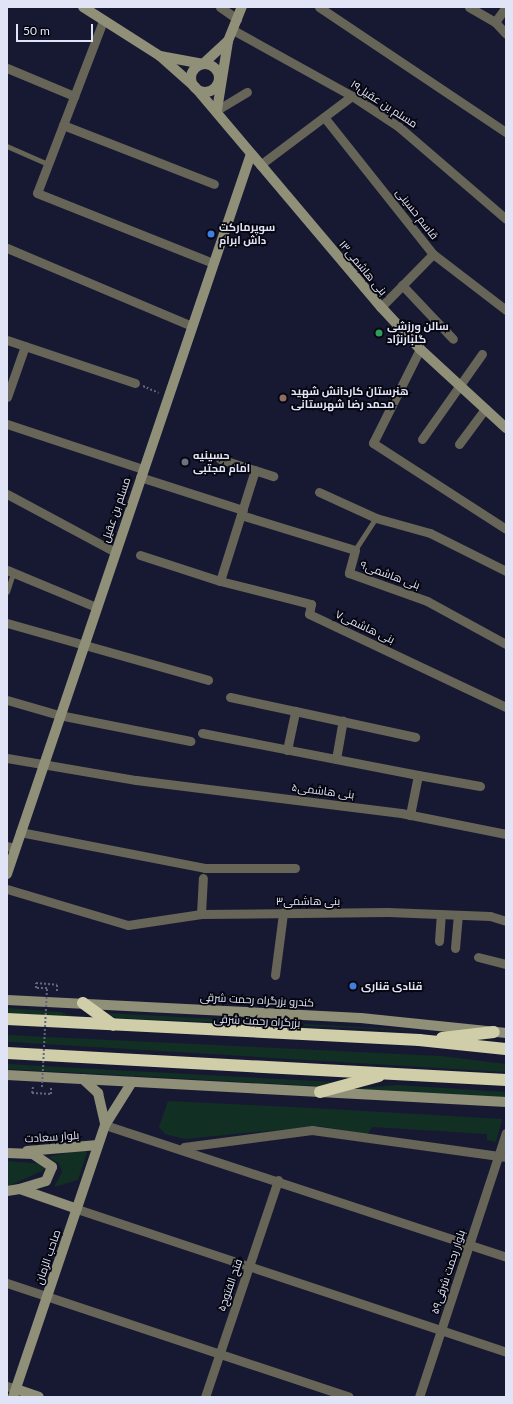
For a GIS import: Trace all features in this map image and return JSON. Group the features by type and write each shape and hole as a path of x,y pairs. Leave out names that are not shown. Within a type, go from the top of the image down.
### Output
{"highway":[{"path":"83,1003 113,1025"},
{"name":"بزرگراه رحمت شرقی","path":"7,1019 419,1040 506,1049"},
{"path":"419,1040 500,1032"},
{"path":"7,1053 506,1080"},
{"path":"320,1092 391,1073"}],"street":[{"path":"83,7 160,56 203,64 216,69 219,78 217,110"},
{"path":"220,7 237,19"},
{"path":"228,41 193,72 195,87 208,92 216,87 228,41 242,7"},
{"path":"318,7 506,132"},
{"path":"469,7 495,22 506,34"},
{"path":"495,22 506,7"},
{"path":"103,21 37,193 90,212 213,263"},
{"name":"مسلم بن عقیل۱۹","path":"233,30 352,96 430,150 506,219"},
{"name":"بنی هاشمی۱۳","path":"160,56 195,87 217,110 260,166 381,307 420,349 461,385 485,409 505,424"},
{"path":"7,68 74,96"},
{"path":"217,110 247,92"},
{"path":"260,166 352,96"},
{"name":"قاسم حسینی","path":"324,117 433,254 506,310"},
{"path":"63,125 214,184"},
{"name":"مسلم بن عقیل","path":"7,874 11,847 20,832 251,154"},
{"path":"7,248 192,326"},
{"path":"381,307 433,254"},
{"path":"402,285 453,339"},
{"path":"7,340 53,354 135,383"},
{"path":"7,397 26,346"},
{"path":"420,349 373,443 506,529"},
{"path":"422,439 482,354"},
{"path":"459,444 485,409"},
{"name":"بنی هاشمی۹","path":"7,424 142,473 242,512 355,550 349,573 427,601 506,644"},
{"path":"220,459 273,476"},
{"path":"140,555 220,581 255,470"},
{"path":"318,492 376,518 430,532 506,571"},
{"path":"7,494 34,507 115,552"},
{"path":"10,572 96,606"},
{"name":"بنی هاشمی۷","path":"220,581 311,604 309,614 506,707"},
{"path":"7,623 83,646 208,680"},
{"path":"230,697 416,737"},
{"path":"7,700 59,715 190,741"},
{"path":"287,750 295,711"},
{"path":"336,759 343,721"},
{"path":"202,733 480,786"},
{"name":"بنی هاشمی۵","path":"7,758 42,766 136,780 410,815 506,834"},
{"path":"410,815 418,775"},
{"path":"20,832 120,853 204,868 296,868"},
{"path":"201,914 203,878"},
{"name":"بنی هاشمی۳","path":"7,889 111,923 128,925 201,914 283,913 442,914 506,921"},
{"path":"275,975 283,913"},
{"path":"439,941 442,914"},
{"path":"454,948 458,915"},
{"path":"478,957 506,964"},
{"path":"7,994 29,1001"},
{"name":"کندرو بزرگراه رحمت شرقی","path":"7,1000 361,1018 500,1032"},
{"path":"7,1075 506,1102"},
{"path":"83,1079 98,1093 105,1125 180,1147 506,1258"},
{"name":"صاحب الزمان","path":"12,1391 47,1296 105,1125 132,1082"},
{"path":"180,1147 312,1130 502,1156"},
{"name":"۵۹بلوار رحمت شرقی","path":"419,1397 469,1245 502,1156 506,1133"},
{"name":"بلوار سعادت","path":"7,1152 98,1145"},
{"path":"7,1152 32,1154 52,1167 46,1181 20,1189 7,1191"},
{"name":"فتح الفتوح۵","path":"205,1397 278,1180"},
{"path":"20,1189 506,1352"},
{"path":"7,1283 219,1355 349,1397"},
{"path":"12,1391 39,1397"}],"lane":[{"path":"7,146 48,164"},
{"path":"355,550 376,518"},
{"path":"7,592 10,572"}],"path":[{"path":"135,383 168,396"},
{"path":"51,1094 32,1093 32,1087 42,1087 47,988 36,988 36,983 57,985"}],"green space":[{"path":"7,1008 61,1012 75,1017 7,1013"},
{"path":"107,1013 446,1032 116,1018"},
{"path":"7,1035 441,1056 506,1064 506,1072 7,1042"},
{"path":"7,1064 334,1082 317,1086 7,1069"},
{"path":"397,1085 506,1092 506,1101 353,1089"},
{"path":"168,1101 502,1119 496,1142 487,1140 487,1134 372,1127 368,1134 319,1126 185,1139 165,1134 159,1127"},
{"path":"85,1149 87,1152 78,1180 54,1187 62,1172 59,1163 48,1157"},
{"path":"7,1161 44,1164 48,1168 7,1187"}],"place":[{"name":"سوپرمارکت داش ابرام","path":"211,234"},
{"name":"سالن ورزشی گلبارنژاد","path":"379,333"},
{"name":"هنرستان کاردانش شهید محمد رضا شهرستانی","path":"283,398"},
{"name":"حسینیه امام مجتبی","path":"185,462"},
{"name":"قنادی قناری","path":"353,986"}]}
